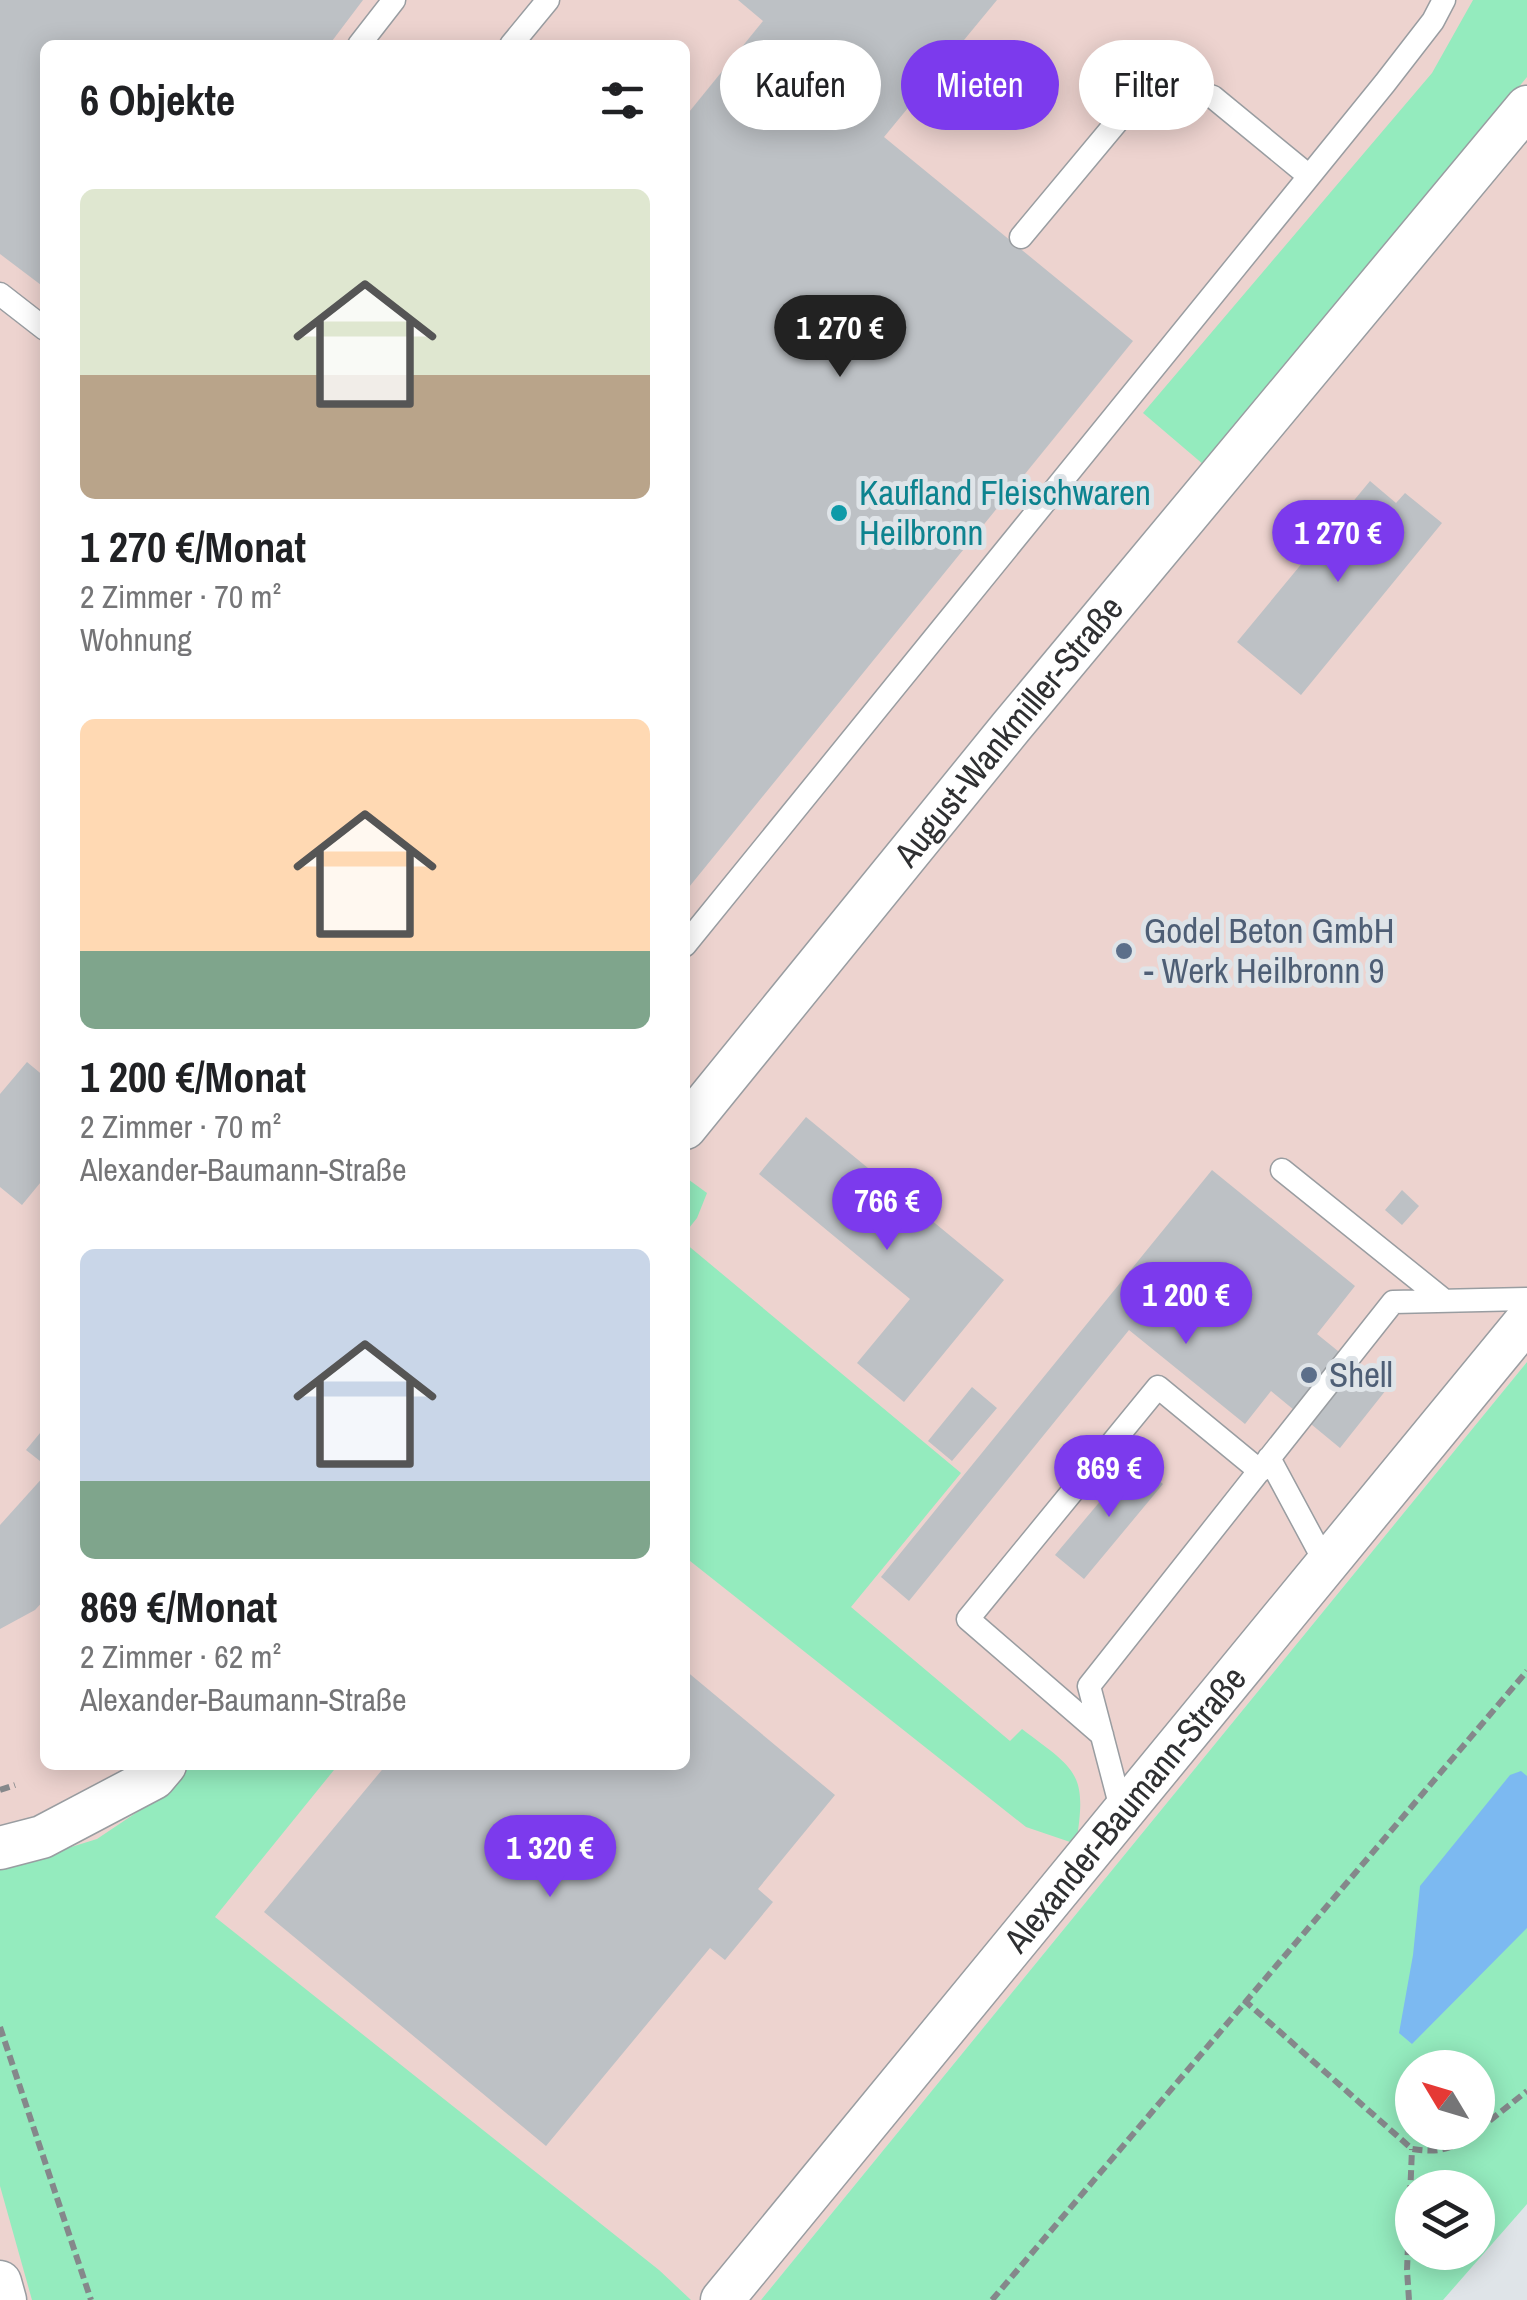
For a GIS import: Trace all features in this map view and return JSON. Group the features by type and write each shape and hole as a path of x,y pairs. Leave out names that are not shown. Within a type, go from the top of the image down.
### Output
{"street":[{"name":"August-Wankmiller-Straße","path":"690,1122 1011,726 1527,107"},
{"name":"Alexander-Baumann-Straße","path":"722,2300 1527,1320"},
{"path":"0,1848 42,1838 154,1778 161,1770"},
{"path":"0,2282 5,2300"}],"lane":[{"path":"363,40 394,0"},
{"path":"515,40 548,0"},
{"path":"690,939 1309,176 1433,21 1444,0"},
{"path":"1020,237 1132,105 1158,90 1184,87 1213,97 1309,176"},
{"path":"0,294 40,325"},
{"path":"1282,1170 1445,1301"},
{"path":"1122,1812 1089,1686 1264,1464 1393,1302 1527,1299"},
{"path":"1102,1735 968,1618 1158,1387 1264,1464 1326,1564"}],"path":[{"path":"992,2300 1527,1671"},
{"path":"0,1790 15,1785"},
{"path":"1244,2000 1395,2135"},
{"path":"0,2027 91,2300"},
{"path":"1495,2116 1527,2091"},
{"path":"1409,2300 1412,2150 1443,2150"}],"shaded area":[{"path":"0,0 1527,0 1527,1362 761,2300 0,2300"}],"green space":[{"path":"1473,0 1527,0 1527,77 1204,465 1143,413 1432,73"},
{"path":"690,1181 707,1193 690,1227"},
{"path":"690,1247 961,1473 851,1607 1010,1741 1022,1729 1066,1764 1074,1775 1080,1801 1076,1844 1026,1827 690,1561"},
{"path":"1527,1362 1527,2204 1495,2241 1495,2170 1395,2170 1395,2270 1469,2270 1443,2300 761,2300"},
{"path":"186,1770 334,1770 215,1917 659,2270 691,2300 32,2300 0,2186 0,1869 97,1839 167,1792"}],"water":[{"path":"1521,1771 1527,1776 1527,1928 1412,2044 1399,2033 1420,1886 1510,1775"}],"building":[{"path":"0,0 363,0 333,40 40,40 40,284 0,254"},
{"name":"Kaufland Fleischwaren Heilbronn","path":"738,0 997,0 964,40 901,40 901,116 884,137 1133,341 690,886 690,111 720,74 720,130 881,130 881,40 748,40 763,21"},
{"path":"1370,481 1396,503 1405,493 1442,523 1301,695 1237,642"},
{"path":"27,1062 40,1073 40,1183 22,1205 0,1187 0,1094"},
{"path":"806,1117 1004,1280 904,1402 857,1363 910,1299 759,1174"},
{"path":"1212,1170 1355,1286 1317,1334 1386,1390 1340,1448 1271,1391 1245,1424 1129,1330 909,1601 881,1577"},
{"path":"1402,1190 1419,1206 1402,1225 1385,1210"},
{"path":"972,1387 997,1408 952,1461 928,1441"},
{"path":"40,1433 40,1461 26,1450"},
{"path":"1134,1461 1163,1484 1084,1579 1055,1555"},
{"path":"40,1481 40,1604 0,1629 0,1525"},
{"path":"690,1674 835,1795 758,1889 773,1902 725,1960 710,1948 546,2146 264,1912 382,1770 690,1770"}],"place":[{"name":"Kaufland Fleischwaren Heilbronn","path":"839,513"},
{"name":"Godel Beton GmbH - Werk Heilbronn 9","path":"1124,951"},
{"name":"Shell","path":"1309,1375"}]}
